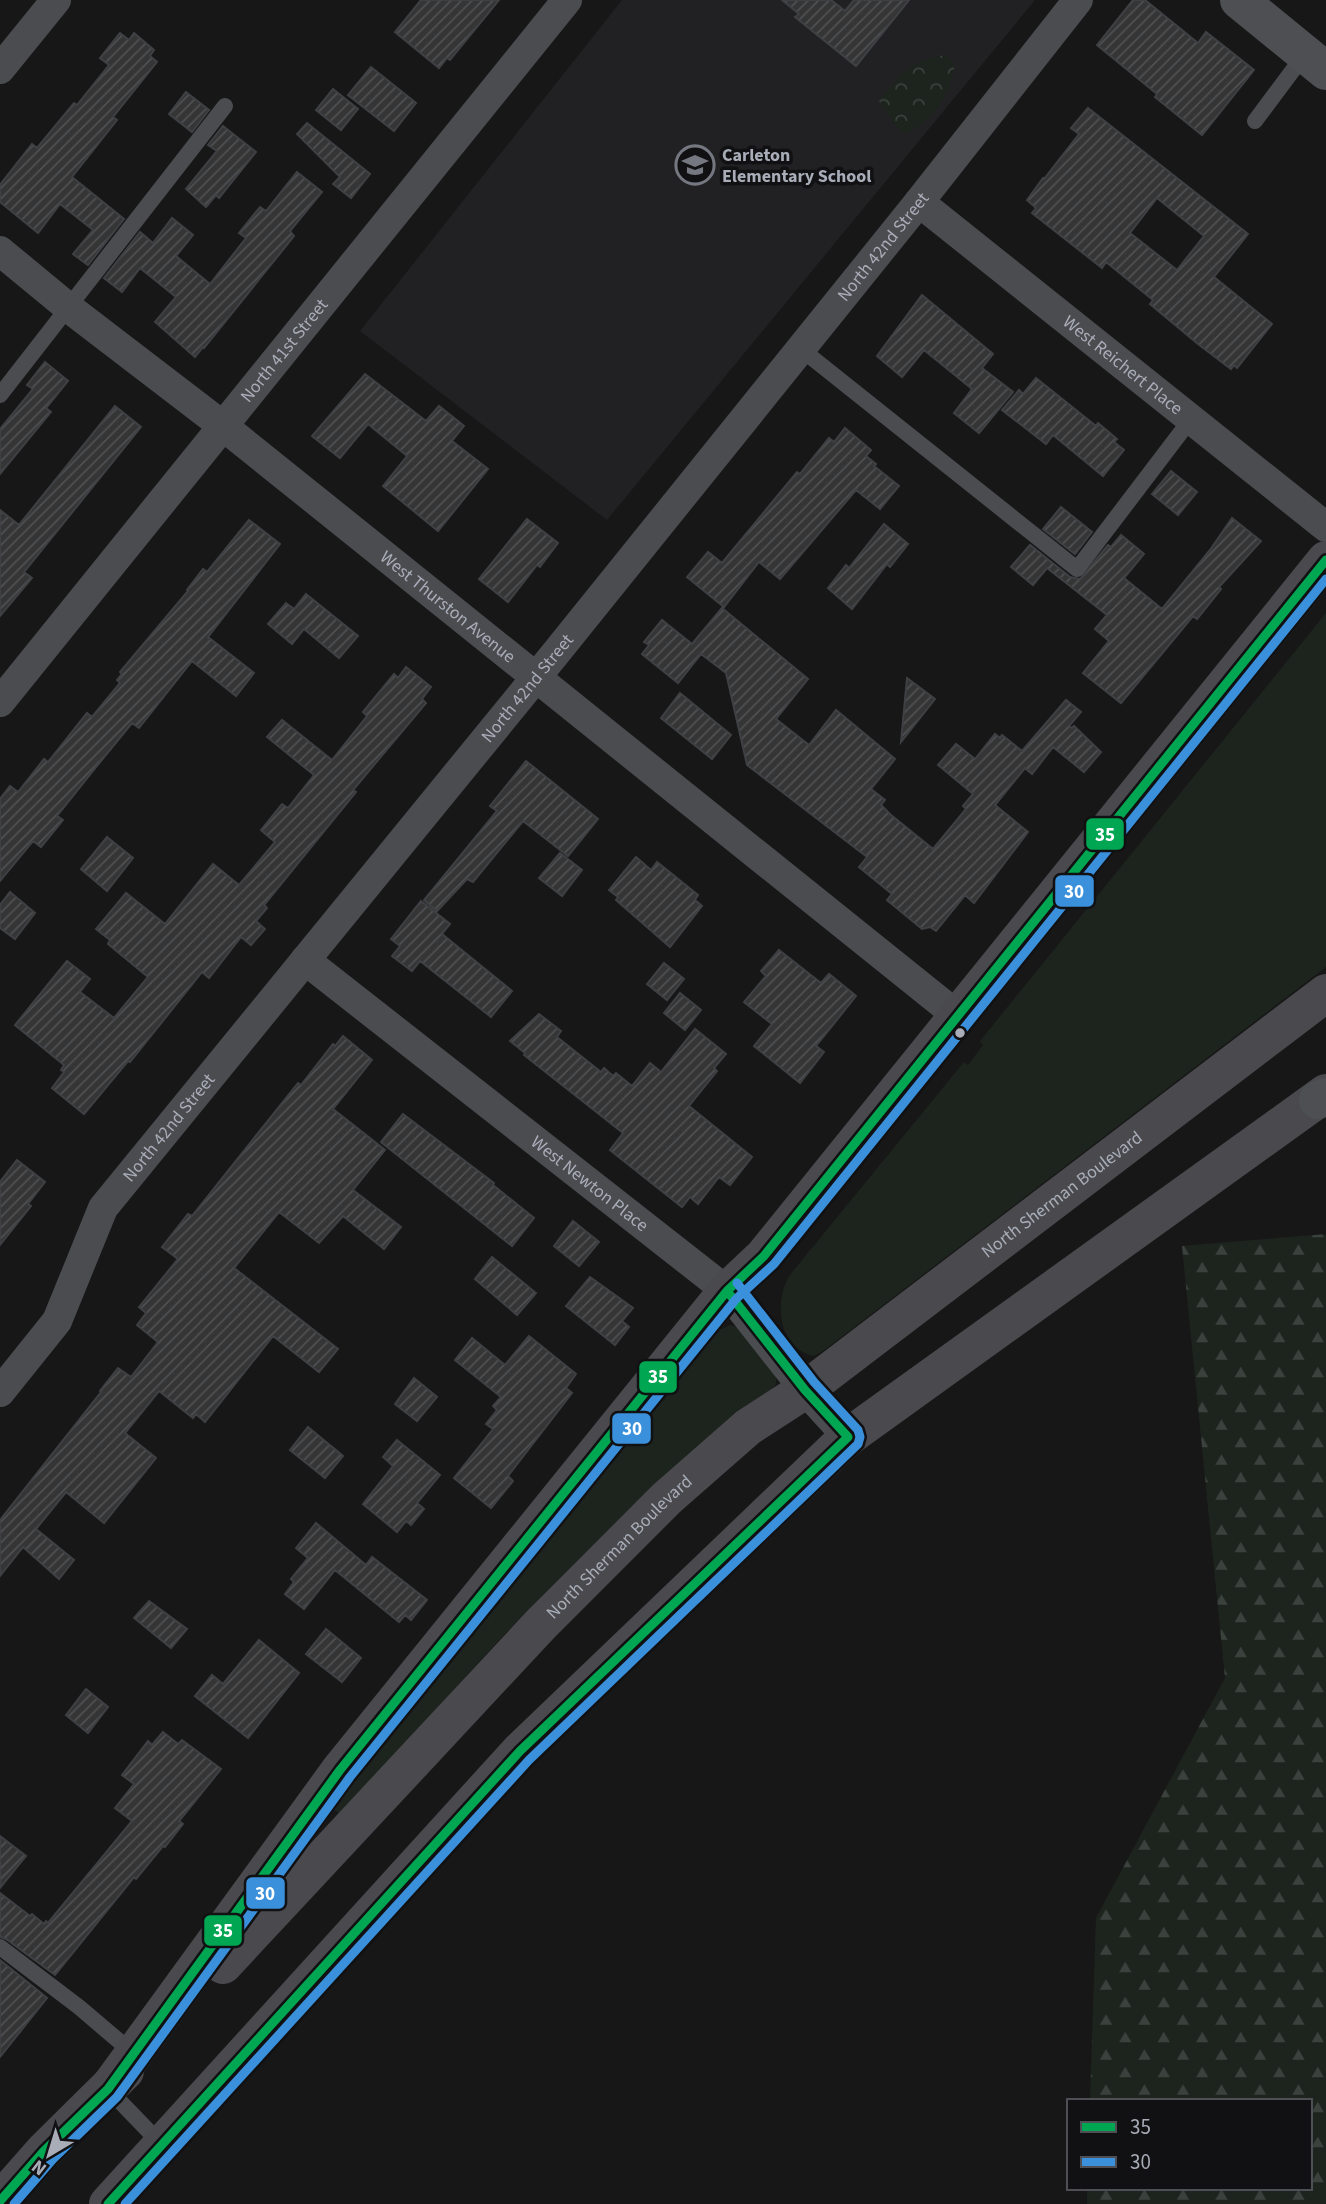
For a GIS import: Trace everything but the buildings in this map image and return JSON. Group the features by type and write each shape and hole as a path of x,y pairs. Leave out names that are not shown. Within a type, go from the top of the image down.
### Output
{"main road":[{"path":"1238,0 1315,62"},
{"path":"108,2089 340,1770 727,1291 764,1256 959,1017 1326,560"},
{"name":"North Sherman Boulevard","path":"0,2201 44,2151 108,2089 570,1595 667,1499 748,1427 805,1390 1326,993"},
{"path":"108,2204 520,1751 848,1437 1323,1097"}],"street":[{"path":"0,69 56,0"},
{"name":"North 41st Street","path":"0,702 567,0"},
{"name":"North 42nd Street","path":"0,1392 57,1321 103,1208 536,679 1078,0"},
{"name":"West Reichert Place","path":"919,202 1326,527"},
{"name":"West Thurston Avenue","path":"0,251 69,308 223,426 959,1017"},
{"name":"West Newton Place","path":"305,960 727,1291 805,1390 848,1437"}],"lane":[{"path":"1255,121 1315,62"},
{"path":"0,395 225,106"},
{"path":"801,349 1077,569 1191,419"},
{"path":"0,1947 79,2007 133,2053"},
{"path":"108,2089 161,2144"}],"shaded area":[{"name":"Carleton Elementary School","path":"622,0 1035,0 607,520 360,331"}],"green space":[{"path":"945,55 953,63 954,69 944,97 928,119 904,134 879,101 900,76 913,66"},
{"path":"1326,613 1326,967 823,1351 813,1356 801,1351 792,1344 782,1323 782,1299 789,1276 964,1062 968,1065 983,1045 980,1041"},
{"path":"1326,1234 1326,2204 1087,2204 1087,2190 1312,2190 1312,2099 1090,2099 1096,1918 1225,1678 1182,1246"},
{"path":"730,1325 741,1328 776,1376 776,1384 771,1392 602,1537 487,1653 341,1815 333,1809 720,1330"}],"transit line":[{"name":"35","path":"0,2201 44,2151 108,2089 340,1770 727,1291 764,1256 1326,560"},
{"name":"30","path":"14,2204 53,2159 117,2097 350,1777 736,1299 774,1264 1326,579"},
{"name":"30","path":"125,2204 529,1760 858,1444 858,1430 814,1382 737,1283"},
{"name":"35","path":"108,2204 520,1751 848,1437 805,1390 727,1291"}],"place":[{"name":"Carleton Elementary School","path":"695,165"}]}
